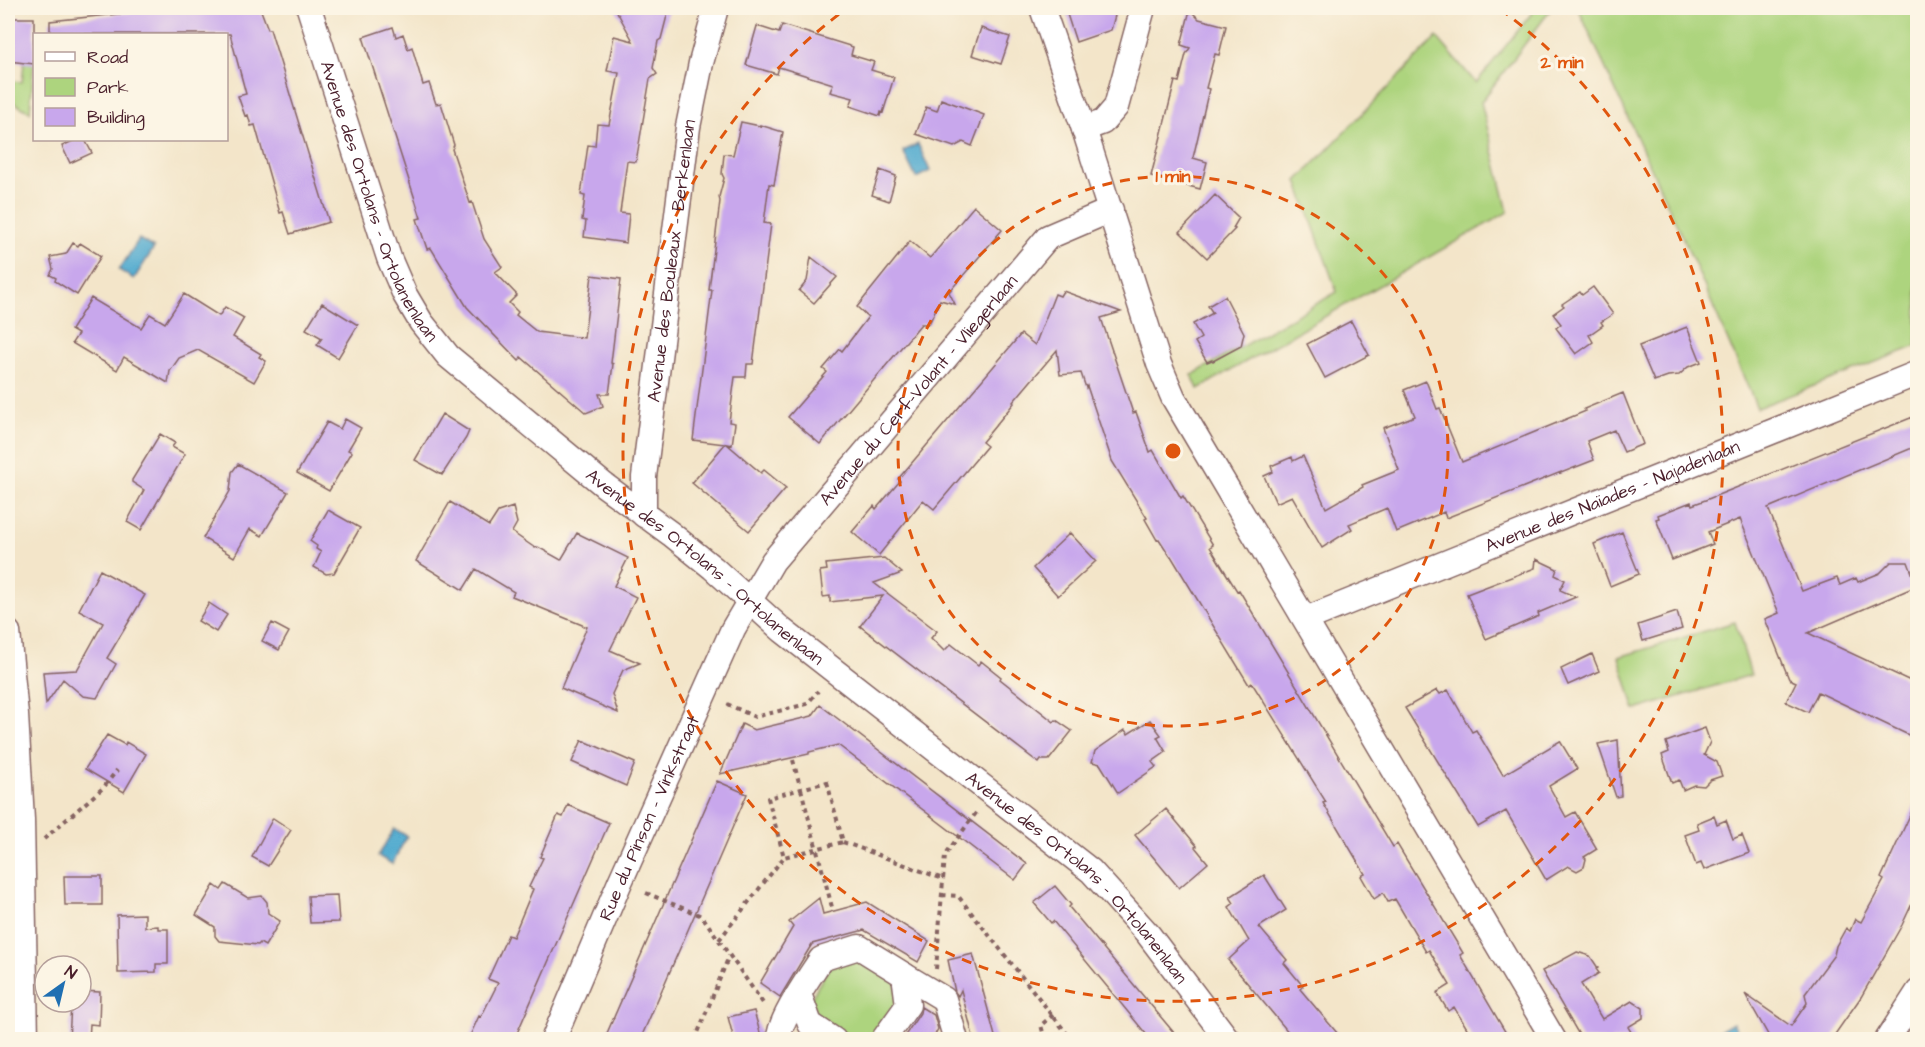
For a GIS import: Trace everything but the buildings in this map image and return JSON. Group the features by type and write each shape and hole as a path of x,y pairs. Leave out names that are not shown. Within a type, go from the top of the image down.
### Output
{"street":[{"name":"Avenue des Ortolans - Ortolanenlaan","path":"309,8 389,258 405,295 421,322 448,356 604,484 671,534 782,630 1091,871 1148,934 1228,1040"},
{"name":"Avenue des Bouleaux - Berkenlaan","path":"645,515 644,477 688,127 701,63 716,8"},
{"path":"1042,8 1111,210 1159,364 1173,397 1554,1040"},
{"path":"1084,129 1103,122 1116,107 1143,8"},
{"name":"Avenue du Cerf-Volant - Vliegerlaan","path":"750,600 773,561 1048,237 1111,210"},
{"name":"Avenue des Naïades - Najadenlaan","path":"1305,619 1917,373"},
{"name":"Rue du Pinson - Vinkstraat","path":"553,1040 620,882 733,629 750,600"},
{"path":"8,632 16,715 22,820 26,1040"},
{"path":"780,1034 799,994 821,959 859,947 944,999 956,1040"},
{"path":"883,1040 908,1005 904,975"},
{"path":"1887,1040 1917,992"},
{"path":"799,994 810,1024 834,1040"}],"path":[{"path":"726,704 755,717 807,704 818,691"},
{"path":"793,760 833,911"},
{"path":"39,843 104,787 117,770"},
{"path":"784,857 768,798 801,788 827,782 843,842"},
{"path":"934,993 945,855 976,813"},
{"path":"719,940 784,857 843,842 943,879"},
{"path":"646,894 702,916 780,1034"},
{"path":"942,895 958,896 1072,1040"},
{"path":"695,1039 730,956"},
{"path":"1045,1040 1041,1025 1053,1015"}],"green space":[{"path":"1536,8 1552,8 1481,102 1508,212 1198,389 1192,375 1337,292 1297,181 1437,37 1476,83"},
{"path":"1578,8 1917,8 1917,346 1757,408 1696,267"},
{"path":"24,62 33,63 30,112 11,101 13,81 22,82"},
{"path":"1735,622 1751,675 1635,710 1619,657"},
{"path":"865,957 893,974 901,1004 884,1033 849,1039 817,1023 811,998 829,967"}],"water":[{"path":"918,144 930,171 916,178 903,151"},
{"path":"139,239 154,248 134,279 119,270"},
{"path":"394,829 407,836 392,864 378,856"},
{"path":"1733,1023 1742,1039 1717,1039 1714,1034"}]}
